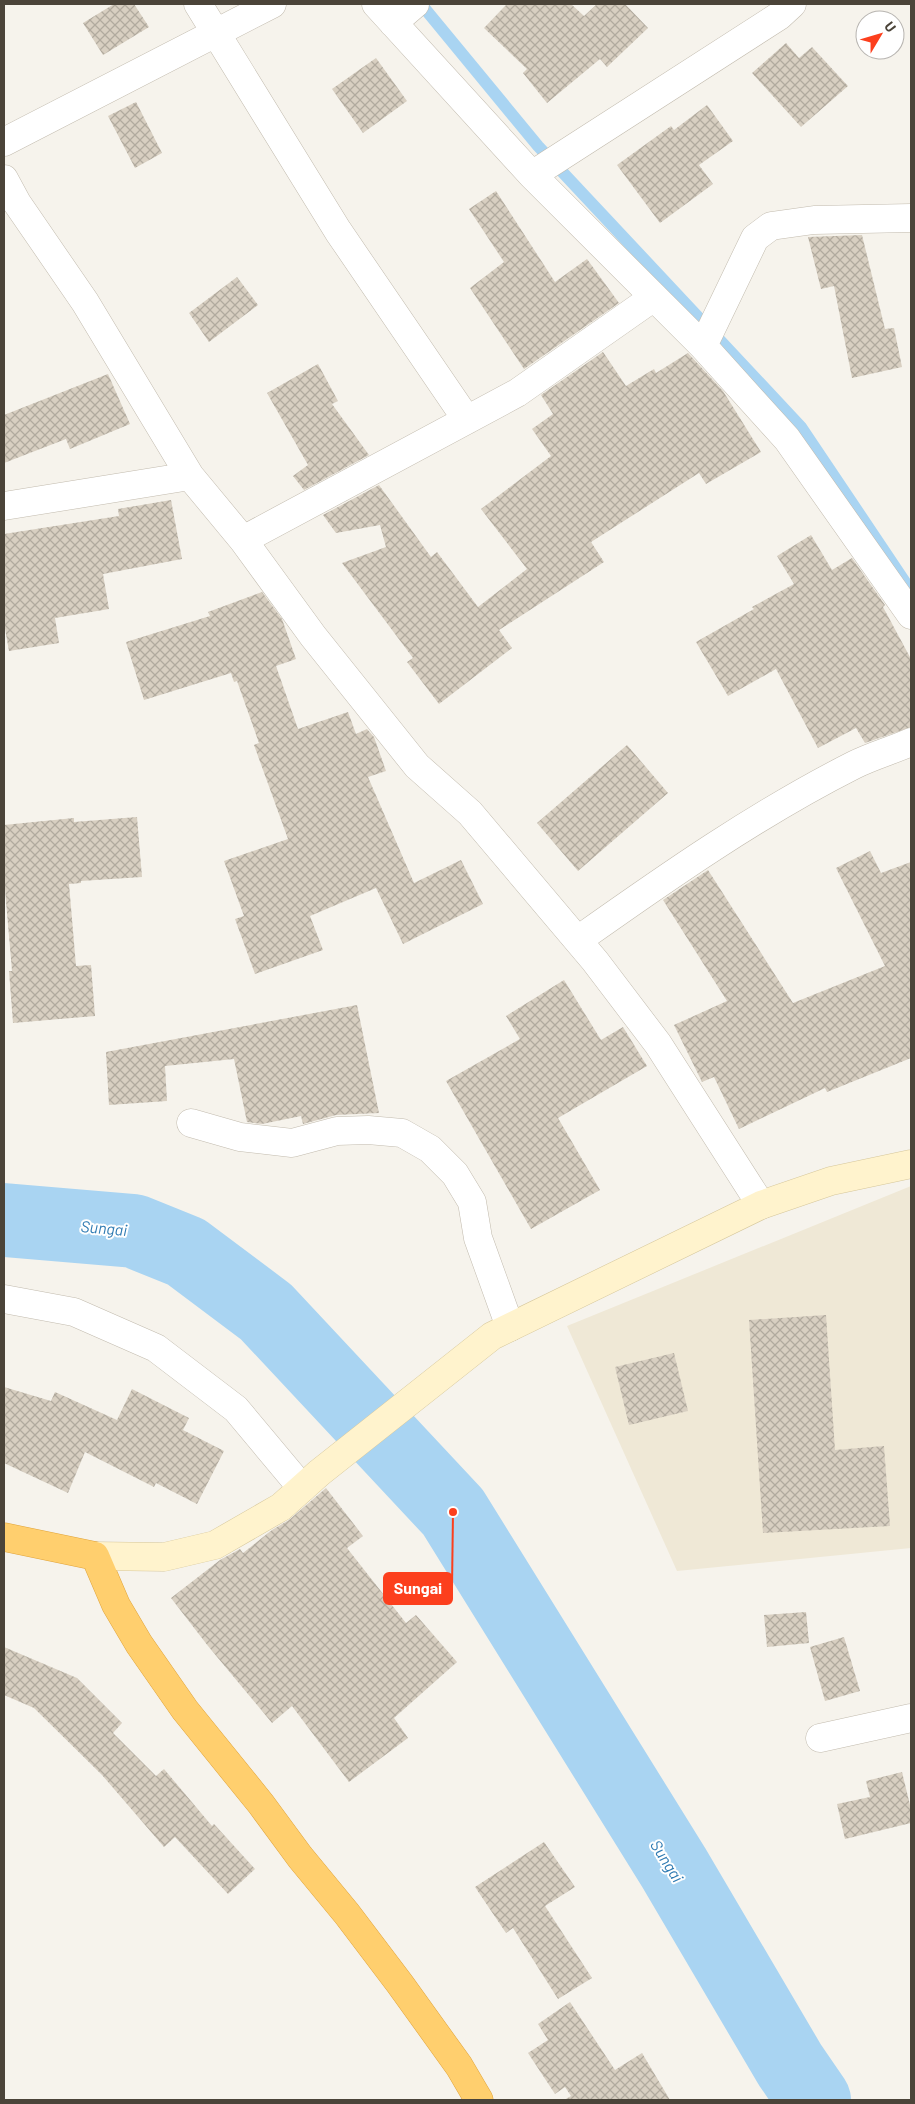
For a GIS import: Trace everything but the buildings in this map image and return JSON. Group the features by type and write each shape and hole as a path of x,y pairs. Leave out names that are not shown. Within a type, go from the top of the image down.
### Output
{"highway":[{"path":"4,1537 95,1556 120,1613 180,1703 261,1804 300,1857 347,1914 400,1984 459,2066 479,2100"}],"street":[{"path":"198,4 338,231 468,420"},
{"path":"4,142 272,4"},
{"path":"415,4 385,13 532,175 703,346 787,439 911,615"},
{"path":"532,175 770,21 792,4"},
{"path":"4,179 17,203 85,302 190,476 243,540 313,636 416,766 470,813 578,940 658,1044 761,1205"},
{"path":"703,346 755,238 771,226 814,220 911,218"},
{"path":"243,540 517,393 654,297"},
{"path":"4,506 190,476"},
{"path":"578,940 682,865 856,764 911,742"},
{"path":"191,1123 240,1137 292,1143 337,1131 368,1130 402,1133 430,1149 455,1174 472,1202 478,1238 501,1331"},
{"path":"95,1556 164,1556 215,1544 280,1507 311,1480 501,1331 761,1205 831,1181 911,1164"},
{"path":"4,1300 74,1312 156,1348 236,1409 311,1480"},
{"path":"820,1738 911,1718"}],"shaded area":[{"path":"911,1186 911,1548 677,1571 567,1326"}],"waterway":[{"path":"421,4 538,146 801,427 911,591"},
{"name":"Sungai","path":"4,1220 134,1231 186,1252 266,1312 453,1512 674,1868 790,2065 814,2100"}],"place":[{"name":"Sungai","path":"453,1512"}]}
